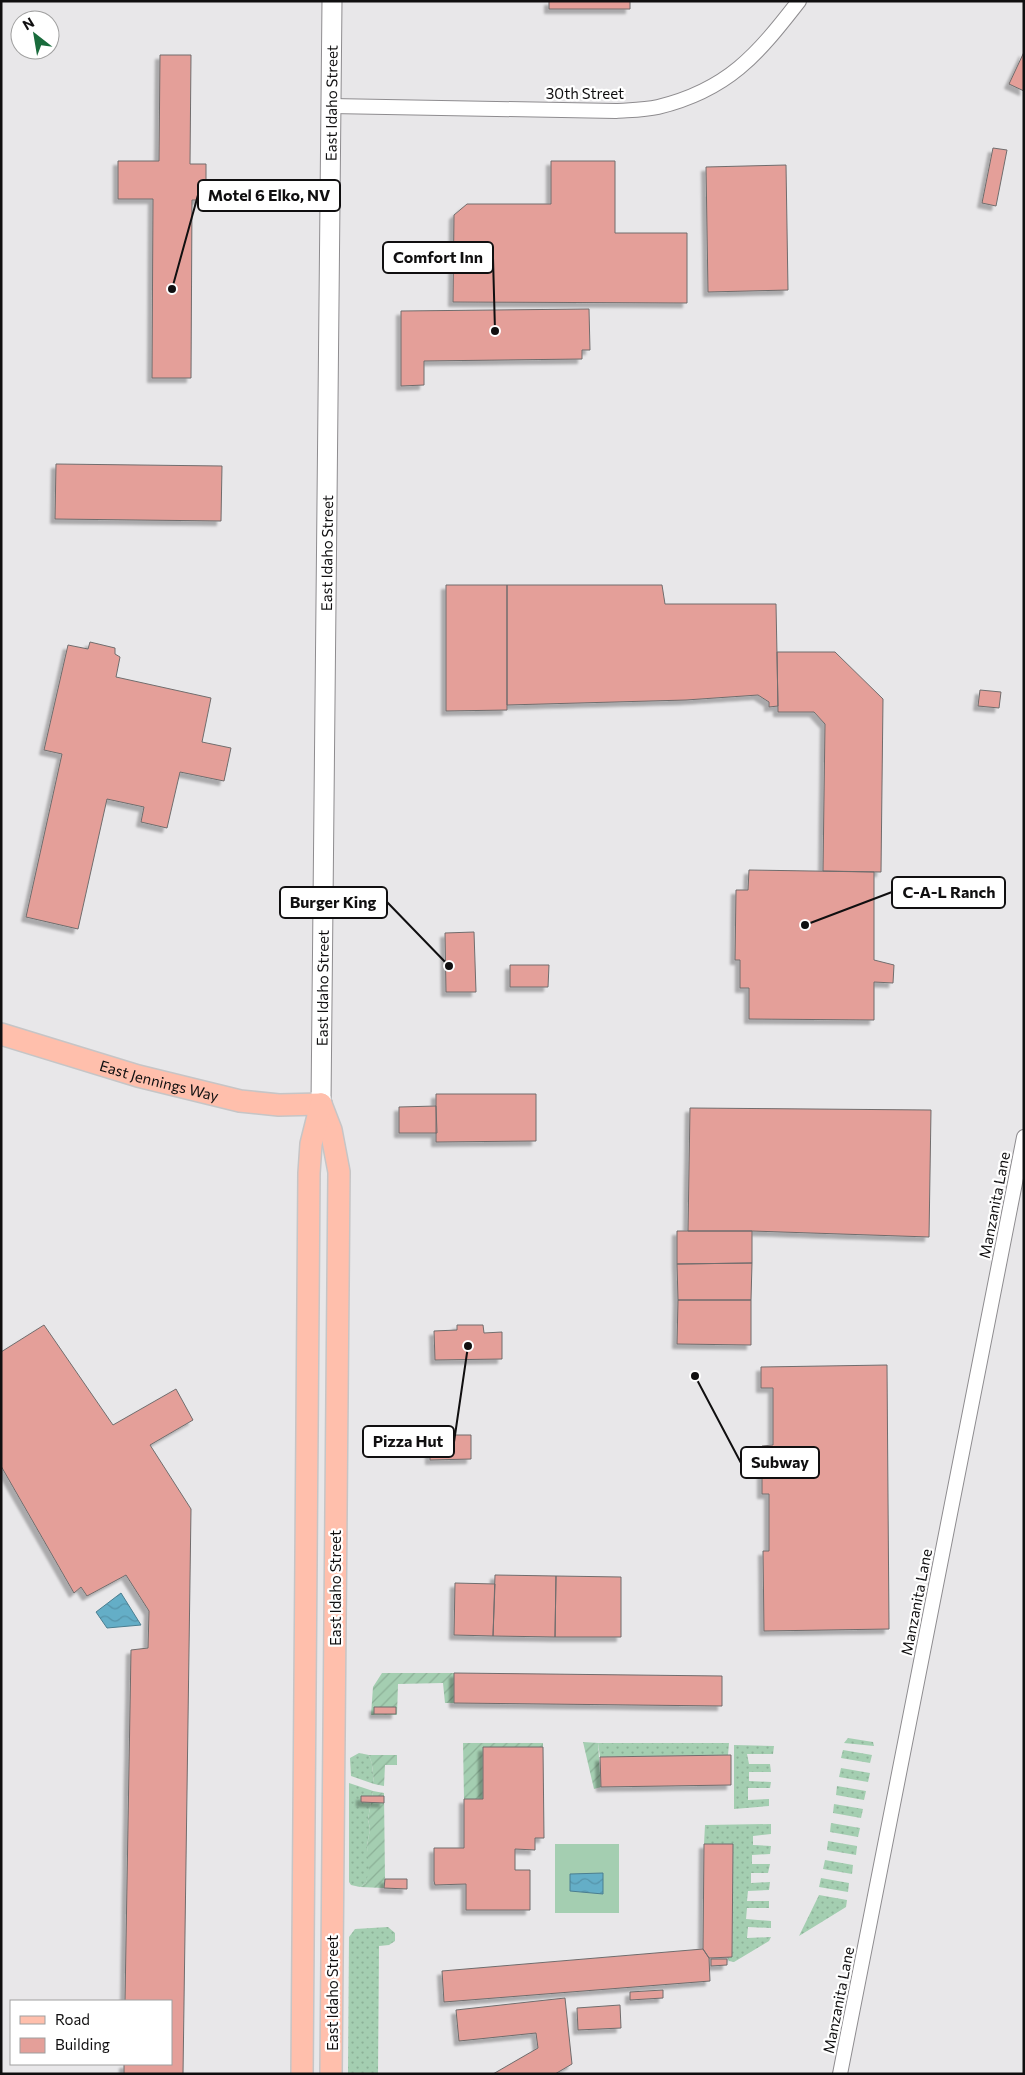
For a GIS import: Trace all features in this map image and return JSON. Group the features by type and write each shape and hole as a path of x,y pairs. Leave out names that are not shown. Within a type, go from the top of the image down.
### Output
{"main road":[{"name":"East Jennings Way","path":"1,1034 138,1076 240,1101 280,1105 321,1104"},
{"name":"East Idaho Street","path":"302,2074 309,1173 311,1144 321,1104"},
{"name":"East Idaho Street","path":"321,1104 332,1130 339,1172 331,2074"}],"street":[{"name":"East Idaho Street","path":"321,1104 332,1"},
{"name":"30th Street","path":"330,106 616,111 657,107 696,95 731,75 765,45 800,1"},
{"name":"Manzanita Lane","path":"840,2074 1024,1137"}],"green space":[{"path":"382,1673 454,1673 454,1703 445,1703 443,1683 398,1684 397,1715 371,1715 373,1687"},
{"path":"848,1738 873,1742 874,1746 844,1743"},
{"path":"583,1742 598,1743 601,1787 594,1789"},
{"path":"463,1743 543,1743 543,1747 483,1747 483,1799 464,1799"},
{"path":"598,1743 729,1743 728,1755 600,1757"},
{"path":"734,1745 774,1746 773,1754 747,1754 749,1764 770,1764 771,1772 749,1772 749,1781 771,1782 770,1788 748,1788 748,1800 769,1799 769,1806 734,1809"},
{"path":"843,1750 872,1755 870,1763 841,1758"},
{"path":"359,1753 369,1755 374,1784 351,1776 350,1758"},
{"path":"369,1755 397,1755 397,1765 385,1765 384,1786 374,1784"},
{"path":"841,1768 870,1773 868,1782 839,1777"},
{"path":"349,1783 373,1791 368,1819 370,1829 367,1846 370,1864 369,1874 366,1883 360,1887 351,1885 349,1882"},
{"path":"837,1786 866,1791 864,1800 836,1795"},
{"path":"373,1791 384,1793 385,1879 407,1879 407,1889 360,1887 366,1883 369,1870 367,1846 370,1829 368,1819"},
{"path":"834,1804 863,1809 861,1818 833,1813"},
{"path":"831,1823 860,1828 858,1837 830,1832"},
{"path":"771,1824 771,1834 753,1836 753,1845 771,1846 770,1854 752,1855 752,1864 770,1864 768,1873 751,1873 751,1883 770,1882 769,1890 748,1891 747,1901 769,1901 769,1908 747,1908 746,1919 771,1921 771,1928 748,1927 747,1938 771,1937 769,1941 734,1962 729,1961 727,1957 732,1957 733,1845 704,1844 705,1825"},
{"path":"828,1841 857,1846 856,1855 827,1850"},
{"path":"555,1844 619,1844 619,1913 555,1913"},
{"path":"825,1860 853,1865 852,1874 823,1869"},
{"path":"821,1878 849,1883 848,1892 819,1887"},
{"path":"819,1895 847,1900 846,1907 799,1936"},
{"path":"388,1927 395,1933 395,1941 389,1945 379,1946 378,2074 348,2074 349,1937 355,1929"}],"water":[{"path":"121,1593 141,1625 107,1628 96,1612"},
{"path":"603,1873 603,1894 570,1891 570,1874"}],"building":[{"path":"549,1 630,1 630,9 549,9"},
{"path":"1024,52 1024,91 1009,84"},
{"path":"160,55 191,55 190,164 206,164 206,200 192,200 191,378 152,378 153,199 118,199 118,161 159,161"},
{"path":"993,148 1007,150 996,206 982,203"},
{"path":"551,161 615,161 615,233 687,233 687,303 453,302 454,215 467,204 551,204"},
{"path":"786,165 788,290 708,292 706,167"},
{"path":"589,309 590,350 582,350 582,359 424,361 424,385 401,386 401,311"},
{"path":"56,464 222,466 221,521 55,519"},
{"path":"446,585 507,585 507,710 446,711"},
{"path":"507,585 662,585 665,604 776,604 778,706 769,707 769,702 758,695 686,700 507,705"},
{"path":"90,642 115,648 115,654 120,657 116,677 211,698 202,742 231,748 224,781 180,772 167,828 141,822 144,807 107,799 78,929 26,917 62,754 44,750 68,645 88,649"},
{"path":"777,652 835,652 883,699 881,872 823,871 825,724 814,712 778,712"},
{"path":"980,690 1001,692 999,708 978,706"},
{"path":"749,870 874,872 874,960 894,965 893,983 874,982 874,1020 749,1019 749,988 740,988 740,960 735,960 736,890 748,890"},
{"path":"474,932 476,992 446,992 445,933"},
{"path":"510,965 549,965 548,987 510,987"},
{"path":"436,1094 536,1094 536,1141 436,1142"},
{"path":"436,1106 437,1133 399,1133 399,1107"},
{"path":"690,1108 931,1110 929,1237 752,1231 688,1231"},
{"path":"677,1231 752,1231 752,1263 677,1264"},
{"path":"752,1263 751,1300 678,1300 677,1264"},
{"path":"678,1300 751,1300 751,1345 677,1344"},
{"path":"44,1325 113,1425 176,1389 193,1420 150,1445 191,1509 183,2074 124,2074 124,2065 172,2065 172,2000 125,2000 131,1650 148,1648 149,1611 126,1575 87,1596 81,1587 74,1593 1,1466 1,1352"},
{"path":"457,1325 483,1325 484,1333 502,1332 502,1359 435,1360 434,1331 457,1330"},
{"path":"887,1365 889,1629 764,1631 763,1551 769,1551 769,1494 762,1494 762,1446 773,1445 773,1388 761,1388 761,1367"},
{"path":"430,1435 471,1435 471,1459 430,1460"},
{"path":"495,1575 556,1576 555,1637 493,1636"},
{"path":"556,1576 621,1577 621,1637 555,1637"},
{"path":"455,1583 495,1584 493,1636 454,1635"},
{"path":"454,1673 722,1676 722,1706 454,1703"},
{"path":"374,1707 396,1707 396,1714 374,1714"},
{"path":"483,1747 543,1747 544,1838 535,1838 535,1850 515,1849 515,1870 530,1870 530,1910 466,1910 466,1884 435,1885 434,1848 464,1848 464,1799 483,1799"},
{"path":"731,1755 731,1785 601,1787 600,1757"},
{"path":"361,1796 384,1796 384,1803 361,1802"},
{"path":"704,1844 733,1844 732,1957 709,1958 703,1949"},
{"path":"385,1879 407,1879 407,1889 384,1888"},
{"path":"703,1949 709,1958 710,1981 444,2002 442,1971"},
{"path":"711,1959 727,1959 727,1965 711,1966"},
{"path":"663,1990 663,1998 630,2000 630,1992"},
{"path":"565,1998 572,2064 555,2074 493,2074 538,2048 536,2033 459,2041 456,2010"},
{"path":"620,2005 621,2028 578,2030 577,2008"}],"place":[{"name":"Motel 6 Elko, NV","path":"172,289"},
{"name":"Comfort Inn","path":"495,331"},
{"name":"C-A-L Ranch","path":"805,925"},
{"name":"Burger King","path":"449,966"},
{"name":"Pizza Hut","path":"468,1346"},
{"name":"Subway","path":"695,1376"}]}
